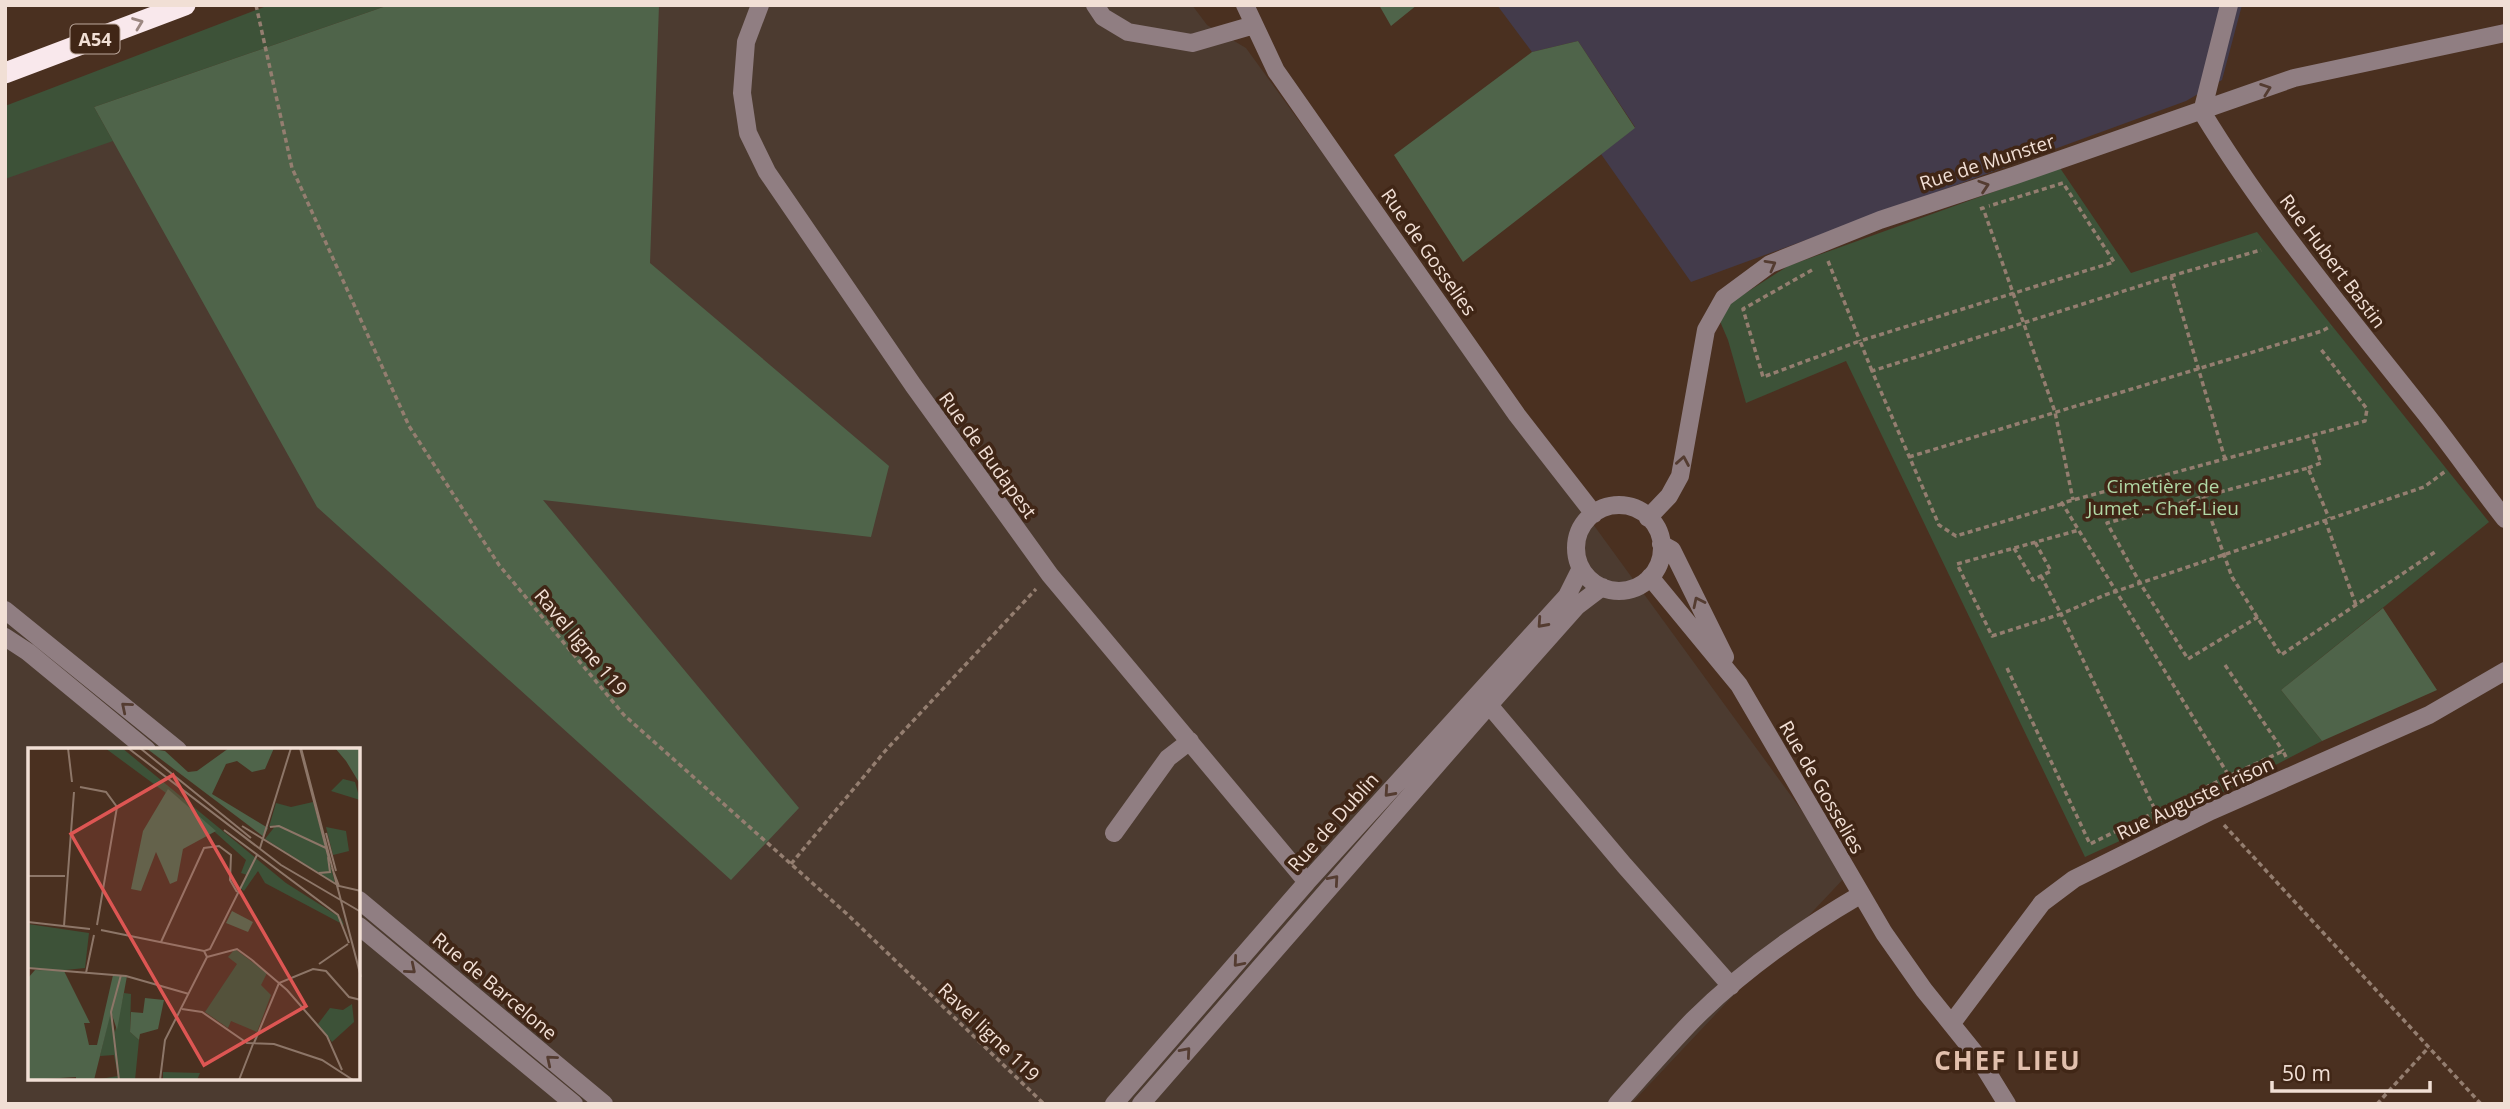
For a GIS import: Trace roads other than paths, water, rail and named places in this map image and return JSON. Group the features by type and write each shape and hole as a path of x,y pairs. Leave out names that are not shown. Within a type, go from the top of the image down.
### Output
{"highway":[{"name":"A54","path":"5,73 185,5"}],"street":[{"name":"Rue de Budapest","path":"760,5 746,42 742,93 748,133 766,172 913,385 1050,575 1307,882"},
{"path":"1095,5 1103,18 1128,32 1192,43 1254,25"},
{"name":"Rue de Gosselies","path":"1245,5 1276,71 1517,415 1594,514"},
{"path":"2202,112 2230,5"},
{"name":"Rue de Munster","path":"1648,518 1669,496 1680,476 1706,330 1724,299 1770,264 1880,220 2202,112 2294,78 2505,33"},
{"name":"Rue Hubert Bastin","path":"2202,112 2233,163 2505,519"},
{"path":"1614,505 1629,506 1648,518 1660,535 1661,544 1658,565 1650,577 1640,586 1626,591 1611,591 1590,579 1577,559 1576,544 1579,530 1594,514 1614,505"},
{"path":"1661,544 1672,550 1739,685"},
{"name":"Rue de Dublin","path":"1114,1104 1307,882 1567,596 1581,568"},
{"name":"Rue de Gosselies","path":"1650,577 1739,685 1860,895 1916,980 1978,1058 2007,1104"},
{"name":"Rue de Dublin","path":"1141,1104 1577,606 1602,587"},
{"path":"5,610 176,748"},
{"path":"5,637 28,652 145,748"},
{"name":"Rue Auguste Frison","path":"1952,1023 2042,903 2074,879 2211,811 2429,715 2505,671"},
{"path":"1489,705 1624,866 1731,986"},
{"path":"1114,833 1168,758 1190,741"},
{"path":"1617,1104 1694,1020 1731,986 1796,935 1860,895"},
{"name":"Rue de Barcelone","path":"360,901 604,1104"},
{"name":"Rue de Barcelone","path":"360,927 574,1104"}],"district":[{"name":"CHEF LIEU","path":"2008,1060"}],"park label":[{"name":"Cimetière de Jumet - Chef-Lieu","path":"2163,497"}]}
